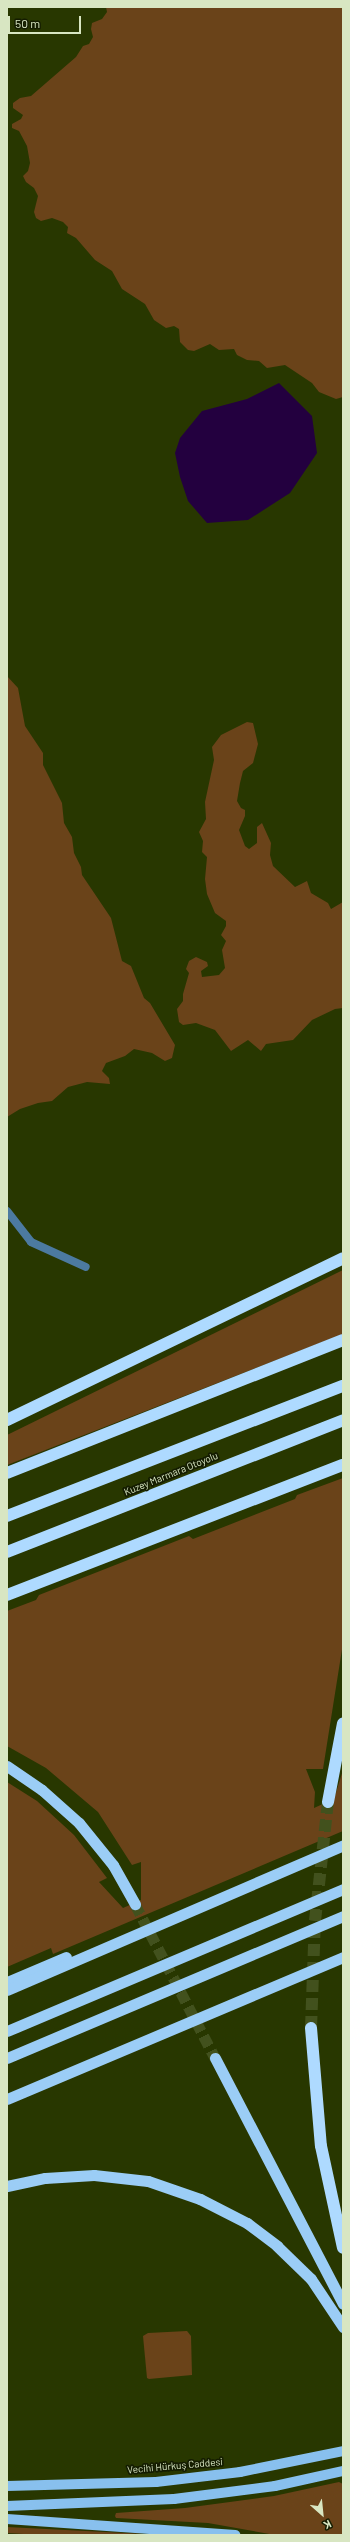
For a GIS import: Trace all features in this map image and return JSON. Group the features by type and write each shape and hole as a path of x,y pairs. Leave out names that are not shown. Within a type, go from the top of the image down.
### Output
{"highway":[{"path":"7,1420 343,1258"},
{"path":"7,1473 343,1340"},
{"name":"Kuzey Marmara Otoyolu","path":"7,1516 343,1386"},
{"name":"Kuzey Marmara Otoyolu","path":"7,1552 343,1420"},
{"path":"7,1596 343,1465"},
{"path":"328,1802 343,1723"},
{"path":"7,1766 42,1790 79,1823 113,1865 135,1904"},
{"path":"7,1990 127,1939 156,1924 343,1845"},
{"path":"7,2031 343,1889"},
{"path":"7,2058 343,1916"},
{"path":"7,1982 138,1928 156,1924"},
{"path":"7,2099 343,1957"},
{"path":"311,2028 321,2146 343,2248"},
{"path":"215,2058 343,2304"},
{"path":"7,2186 45,2178 94,2175 148,2182 200,2199 247,2223 277,2246 311,2279 343,2327"}],"main road":[{"name":"Vecihi Hürkuş Caddesi","path":"7,2486 163,2481 240,2472 343,2452"},
{"path":"7,2506 174,2499 275,2486 343,2471"},
{"path":"7,2519 234,2535"}],"street":[{"path":"7,1211 31,1242 86,1267"}],"shaded area":[{"path":"106,7 343,7 343,397 336,399 319,392 312,383 285,365 267,368 259,361 247,360 237,355 234,349 219,350 210,344 194,351 188,350 180,342 179,329 174,326 166,328 154,320 145,304 122,289 112,271 95,260 76,238 67,233 68,227 63,222 52,218 41,221 36,218 34,212 38,196 34,188 26,182 23,176 28,171 30,163 27,146 19,131 12,128 12,124 21,119 23,115 13,108 13,103 20,98 31,96 76,57 83,46 89,44 93,37 91,29 92,23 102,19 107,12"},
{"path":"279,383 312,416 317,453 290,493 248,520 207,523 188,501 180,477 175,453 180,438 202,411 247,399"},
{"path":"7,676 18,688 25,726 43,753 43,765 62,803 64,823 72,837 74,853 81,867 82,875 111,918 122,961 131,966 144,998 150,1003 175,1045 172,1058 165,1061 152,1053 134,1049 125,1056 106,1063 102,1071 109,1078 110,1084 87,1082 68,1087 52,1101 38,1103 20,1109 7,1117"},
{"path":"247,722 253,723 258,744 253,763 243,771 240,783 237,801 241,808 245,810 245,816 239,830 245,846 249,849 257,843 257,827 262,823 271,843 270,855 273,866 295,887 307,881 311,893 328,903 331,909 343,902 343,1008 335,1009 312,1020 293,1040 266,1044 261,1051 248,1040 231,1051 215,1030 196,1023 183,1025 179,1022 177,1009 183,1001 183,994 189,973 186,969 189,961 196,957 207,962 208,966 201,971 202,977 219,975 225,968 222,950 226,941 221,935 226,926 226,921 215,913 207,894 205,879 207,857 202,852 203,841 199,832 206,819 205,802 214,760 212,747 221,735"},
{"path":"343,1270 343,1334 7,1465 7,1435"},
{"path":"343,1478 343,1643 323,1769 306,1769 315,1792 314,1808 334,1799 343,1770 343,1831 53,1954 51,1948 7,1967 7,1782 37,1801 74,1835 107,1878 99,1882 123,1908 141,1900 141,1862 132,1865 98,1812 46,1768 7,1746 7,1611 36,1600 39,1595 189,1536 193,1539 295,1499 297,1495"},
{"path":"187,2331 191,2336 192,2375 147,2378 143,2336 148,2333"},
{"path":"339,2482 343,2484 343,2535 275,2535 208,2523 116,2518 115,2516 116,2513 185,2508 274,2496"},
{"path":"7,2527 164,2535 40,2535 7,2533"}],"tunnel":[{"path":"311,2028 315,1921 328,1802"},
{"path":"135,1904 215,2058"}]}
